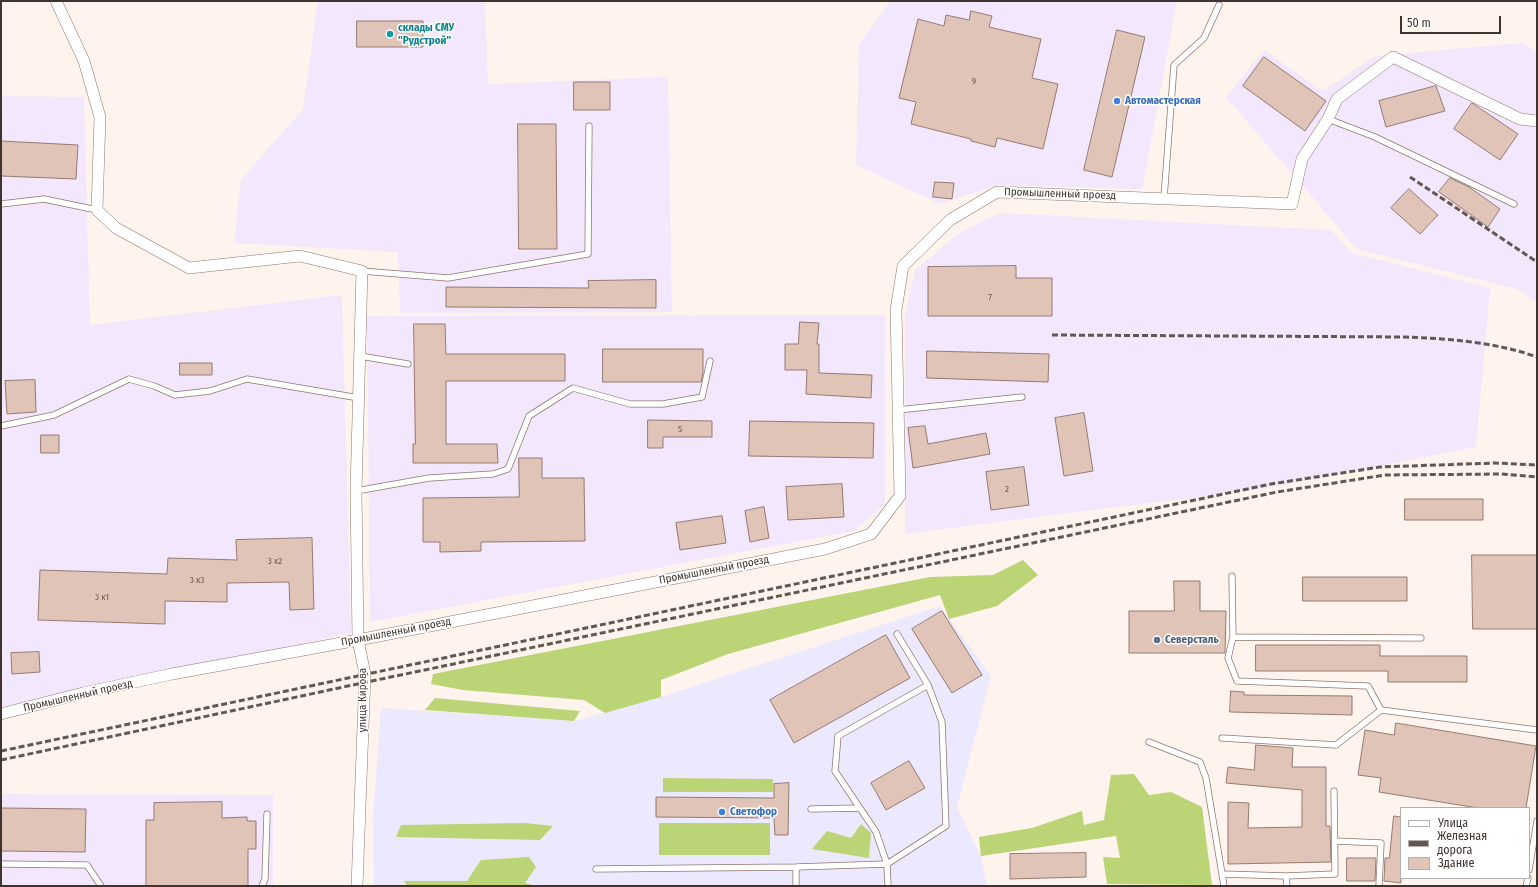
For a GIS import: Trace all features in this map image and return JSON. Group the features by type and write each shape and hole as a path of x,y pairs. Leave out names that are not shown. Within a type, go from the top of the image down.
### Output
{"street":[{"path":"56,1 84,61 100,117 97,210 116,228 189,268 300,256 362,271"},
{"path":"1328,119 1337,99 1393,57 1520,120 1537,121"},
{"name":"Промышленный проезд","path":"1,714 83,693 165,676 826,549 872,534 900,496 896,310 903,266 950,220 996,192 1292,204 1302,159 1328,119"},
{"name":"улица Кирова","path":"357,886 365,674 358,640 356,490 362,271"}],"lane":[{"path":"1164,198 1174,66 1204,38 1220,5"},
{"path":"1328,119 1375,137 1514,204"},
{"path":"362,271 448,278 588,254 589,126"},
{"path":"1,204 44,199 97,210"},
{"path":"360,356 408,364"},
{"path":"356,490 429,478 493,474 508,469 530,416 573,388 630,404 663,404 702,397 710,361"},
{"path":"1,426 54,415 129,379 154,386 175,395 210,391 247,379 359,398"},
{"path":"898,410 1022,397"},
{"path":"1232,576 1233,637 1228,658 1237,681 1368,686 1381,710"},
{"path":"596,869 796,867 887,864 946,826 942,722 928,685 897,634"},
{"path":"1233,637 1421,638"},
{"path":"888,886 887,864 876,832 835,771 838,736 928,685"},
{"path":"1222,738 1336,745 1381,710 1537,730"},
{"path":"1149,742 1200,762 1206,778 1224,886"},
{"path":"1223,874 1286,876 1335,874 1334,791"},
{"path":"811,809 860,808"},
{"path":"262,886 265,879 267,814"},
{"path":"1530,864 1537,821"},
{"path":"1335,841 1381,843 1380,886"},
{"path":"1,864 87,865 102,886"},
{"path":"796,867 796,886"},
{"path":"1286,876 1287,886"}],"shaded area":[{"path":"318,1 485,1 488,84 668,77 672,312 400,313 398,252 234,243 241,180 303,109"},
{"path":"890,1 1177,1 1142,189 998,185 940,204 856,165 859,45"},
{"path":"1523,43 1537,53 1537,302 1517,289 1357,249 1226,97 1264,50 1323,91 1376,56"},
{"path":"1,96 84,97 90,325 342,295 351,633 1,707"},
{"path":"999,213 1331,230 1352,253 1490,288 1476,447 1267,488 905,534 905,317 915,270 958,234"},
{"path":"885,315 885,503 854,531 370,622 367,316"},
{"path":"940,606 991,676 957,807 981,856 987,886 374,886 373,815 381,708 574,721 661,697"},
{"path":"1,794 273,795 273,886 1,886"}],"green space":[{"path":"1023,560 1038,575 997,606 949,619 940,595 728,654 661,680 661,697 605,713 584,700 463,690 431,684 433,674 930,577 993,575"},
{"path":"435,698 580,711 574,721 425,710"},
{"path":"1134,774 1149,795 1171,792 1202,807 1212,885 1107,884 1103,857 1120,858 1116,836 981,856 979,837 1032,828 1082,811 1084,825 1104,820 1111,775"},
{"path":"663,778 773,779 773,792 663,792"},
{"path":"525,823 553,826 540,840 396,837 401,825"},
{"path":"659,823 770,823 770,855 659,855"},
{"path":"861,824 871,833 869,858 812,849 827,831 851,838"},
{"path":"529,857 536,867 525,883 536,886 407,886 404,881 467,881 481,860"}],"building":[{"path":"971,11 992,16 989,27 1041,39 1032,78 1058,84 1043,149 997,138 995,147 971,141 971,139 911,124 916,102 899,98 918,19 944,26 946,15 969,20"},
{"name":"склады СМУ \"Рудстрой\"","path":"357,21 423,21 423,47 357,47"},
{"path":"1117,30 1145,37 1112,177 1084,170"},
{"path":"1264,57 1326,101 1305,131 1243,86"},
{"path":"574,82 610,82 610,110 574,110"},
{"path":"1436,86 1445,111 1386,127 1379,101"},
{"path":"1472,103 1518,134 1500,160 1454,129"},
{"path":"518,124 556,124 557,249 519,249"},
{"path":"1,141 78,145 76,179 1,176"},
{"path":"1450,178 1469,187 1500,209 1488,227 1439,192"},
{"path":"935,182 954,183 952,199 933,197"},
{"path":"1409,189 1438,215 1420,234 1391,208"},
{"path":"1016,266 1016,278 1052,278 1052,316 928,316 928,267"},
{"path":"656,280 656,308 446,307 446,287 589,288 588,281"},
{"path":"800,322 819,323 817,344 819,344 819,373 872,375 871,398 806,394 807,370 785,370 785,344 798,344"},
{"path":"414,324 445,324 446,354 565,354 565,381 446,381 446,444 497,444 498,463 413,463 413,444 415,444"},
{"path":"603,349 703,349 703,372 701,382 603,382"},
{"path":"927,351 1049,354 1048,382 927,378"},
{"path":"180,363 212,363 212,375 180,375"},
{"path":"35,380 36,412 7,414 5,381"},
{"path":"1084,413 1093,471 1064,476 1055,418"},
{"path":"648,420 712,421 712,437 663,437 663,448 648,448"},
{"path":"750,421 874,423 873,458 749,456"},
{"path":"925,426 928,444 986,433 990,454 913,468 908,428"},
{"path":"41,435 59,435 59,453 41,453"},
{"path":"519,458 542,458 542,478 584,478 585,541 481,542 481,551 440,552 440,542 423,542 423,498 519,497"},
{"path":"1024,467 1029,505 991,510 986,472"},
{"path":"842,484 844,517 788,520 786,487"},
{"path":"1405,499 1483,499 1483,520 1405,520"},
{"path":"764,507 769,538 750,542 745,511"},
{"path":"722,516 726,543 680,550 676,523"},
{"path":"312,538 314,609 290,610 289,582 227,583 227,602 165,601 165,624 38,620 40,570 167,574 168,558 237,560 236,540"},
{"path":"1472,555 1537,555 1537,629 1473,629"},
{"path":"1303,577 1407,577 1407,601 1303,601"},
{"path":"1174,581 1200,581 1200,611 1226,611 1225,653 1129,653 1129,611 1174,611"},
{"path":"942,611 982,675 952,693 912,629"},
{"path":"886,635 910,678 794,743 770,700"},
{"path":"1256,645 1380,645 1380,656 1467,656 1467,682 1388,682 1388,671 1256,671"},
{"path":"39,652 40,672 12,674 11,653"},
{"path":"1231,691 1244,692 1244,695 1352,696 1352,715 1230,712"},
{"path":"1396,723 1536,746 1526,807 1472,807 1379,792 1381,778 1358,775 1365,730 1394,735"},
{"path":"1256,745 1293,748 1292,767 1326,767 1326,826 1330,826 1331,862 1228,864 1228,802 1249,803 1248,828 1302,827 1302,790 1226,783 1228,767 1254,770"},
{"path":"909,761 925,788 886,810 871,783"},
{"name":"Светофор","path":"789,783 788,835 775,835 774,818 656,817 656,797 774,798 774,784"},
{"path":"222,802 222,818 247,817 247,821 256,821 256,849 248,849 248,886 146,886 146,820 154,820 154,803"},
{"path":"1,808 86,809 85,852 1,851"},
{"path":"1394,816 1400,817 1401,883 1384,881 1385,858 1389,858"},
{"path":"1086,853 1086,877 1010,879 1010,854"},
{"path":"1347,858 1376,858 1375,881 1347,881"}],"railway":[{"path":"1410,177 1537,262"},
{"path":"1052,335 1406,337 1473,342 1505,348 1537,357"},
{"path":"1,751 1271,484 1380,467 1495,463 1537,465"},
{"path":"1,760 1277,492 1385,475 1501,474 1537,477"}],"place":[{"name":"склады СМУ \"Рудстрой\"","path":"390,34"},
{"name":"Автомастерская","path":"1117,101"},
{"name":"Северсталь","path":"1157,640"},
{"name":"Светофор","path":"722,812"}]}
